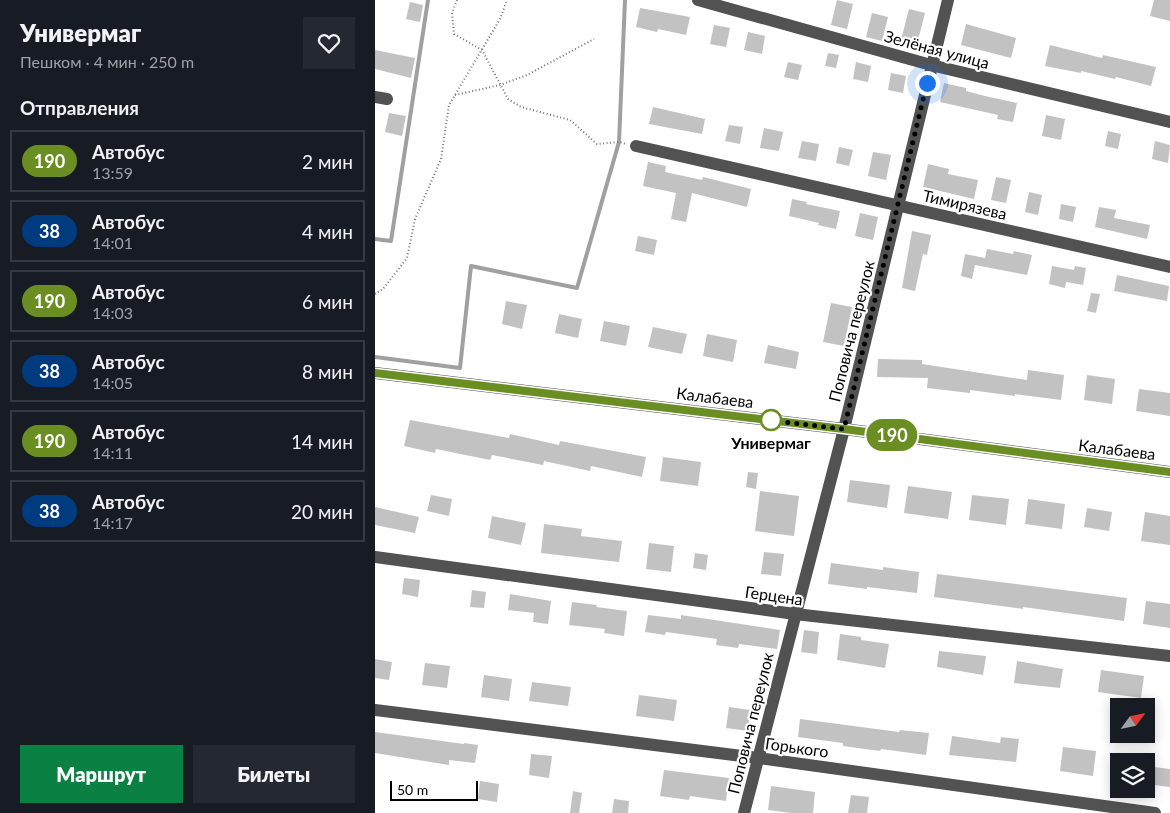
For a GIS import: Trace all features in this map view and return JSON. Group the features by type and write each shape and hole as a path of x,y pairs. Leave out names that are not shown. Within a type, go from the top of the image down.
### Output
{"street":[{"name":"Зелёная улица","path":"698,0 931,65 1170,122"},
{"name":"Поповича переулок","path":"744,813 844,429 948,0"},
{"name":"Тимирязева","path":"636,146 1170,267"},
{"name":"Калабаева","path":"375,373 844,429 1170,472"},
{"name":"Герцена","path":"375,557 795,614 1170,656"},
{"name":"Горького","path":"375,710 758,758 1155,813"}],"path":[{"path":"457,0 452,13 454,34 482,50 508,99 521,107 570,120 597,144 619,142 636,146"},
{"path":"375,294 383,289 407,258 415,219 441,159 449,105 500,19 507,0"},
{"path":"455,95 500,85 527,74 594,39"}],"building":[{"path":"837,0 853,4 847,29 831,25"},
{"path":"1154,0 1170,0 1170,21 1150,16"},
{"path":"410,2 423,5 420,22 406,19"},
{"path":"640,8 690,17 686,35 658,29 657,32 636,27"},
{"path":"909,9 925,13 916,48 900,44"},
{"path":"872,13 888,17 882,41 866,37"},
{"path":"966,24 1016,38 1011,58 961,45"},
{"path":"714,25 730,28 726,47 710,44"},
{"path":"748,32 765,36 762,54 744,50"},
{"path":"1050,45 1102,58 1103,55 1156,67 1151,86 1116,77 1115,79 1081,71 1081,73 1045,66"},
{"path":"375,50 415,58 411,78 375,69"},
{"path":"828,53 839,55 836,68 825,66"},
{"path":"788,62 802,65 798,80 784,77"},
{"path":"856,62 871,66 868,82 853,79"},
{"path":"891,73 906,76 903,93 888,90"},
{"path":"944,83 966,88 966,91 1017,103 1013,122 997,119 998,115 940,102"},
{"path":"653,107 705,119 702,134 649,124"},
{"path":"389,113 406,116 402,136 385,132"},
{"path":"1046,115 1065,119 1061,140 1042,136"},
{"path":"729,125 743,127 740,144 725,141"},
{"path":"764,128 783,132 779,151 760,148"},
{"path":"1108,131 1121,134 1118,149 1105,146"},
{"path":"802,141 819,144 816,161 798,158"},
{"path":"1155,141 1170,145 1168,163 1152,159"},
{"path":"839,147 853,150 849,166 836,163"},
{"path":"873,152 891,155 886,180 868,176"},
{"path":"648,162 666,166 665,172 702,180 703,177 751,189 747,207 692,193 686,222 671,219 676,193 643,186"},
{"path":"928,164 949,169 948,174 978,180 974,199 923,187"},
{"path":"996,177 1011,180 1006,203 991,200"},
{"path":"1029,192 1042,195 1038,215 1025,212"},
{"path":"792,199 840,211 836,229 789,216"},
{"path":"1061,204 1076,207 1073,222 1059,219"},
{"path":"1099,207 1116,210 1114,218 1150,225 1147,239 1095,227"},
{"path":"860,213 878,217 873,240 855,236"},
{"path":"912,231 931,235 927,255 923,254 915,291 902,288"},
{"path":"638,236 657,240 654,255 635,251"},
{"path":"987,249 1013,254 1014,251 1032,255 1027,275 975,265 972,279 961,276 965,254 985,258"},
{"path":"1052,266 1074,270 1075,266 1086,268 1083,285 1066,282 1065,288 1049,284"},
{"path":"1117,275 1169,286 1167,301 1114,291"},
{"path":"1091,293 1100,294 1096,313 1087,311"},
{"path":"506,301 527,305 522,329 502,324"},
{"path":"831,303 852,307 844,346 823,342"},
{"path":"559,314 582,319 578,338 555,333"},
{"path":"604,321 630,326 626,346 600,341"},
{"path":"653,327 687,334 682,354 648,347"},
{"path":"707,334 737,340 733,362 703,356"},
{"path":"768,345 799,352 796,369 764,363"},
{"path":"878,359 922,360 922,364 1027,380 1028,370 1064,375 1061,400 1015,394 1015,396 970,390 970,393 927,388 928,378 877,377"},
{"path":"1087,375 1115,379 1112,404 1084,400"},
{"path":"1139,389 1170,393 1170,416 1136,411"},
{"path":"410,420 509,438 510,434 559,445 560,441 646,457 642,477 591,466 590,471 544,461 543,465 492,455 490,460 436,449 435,453 404,446"},
{"path":"663,457 701,462 698,486 660,481"},
{"path":"748,472 758,473 756,489 746,487"},
{"path":"850,480 890,485 887,508 847,502"},
{"path":"908,486 952,492 948,519 904,513"},
{"path":"760,491 799,496 794,536 755,531"},
{"path":"431,495 452,499 449,516 427,511"},
{"path":"972,495 1009,499 1006,525 969,520"},
{"path":"1028,499 1065,504 1062,529 1025,524"},
{"path":"375,507 419,517 415,533 375,525"},
{"path":"1087,508 1112,512 1109,531 1084,527"},
{"path":"1145,512 1170,516 1170,545 1141,541"},
{"path":"492,516 526,523 521,545 488,538"},
{"path":"544,524 582,529 581,536 622,541 619,562 541,553"},
{"path":"649,543 674,546 671,572 646,569"},
{"path":"764,552 784,554 781,576 761,574"},
{"path":"695,553 708,555 706,570 693,568"},
{"path":"831,563 883,570 883,567 919,572 917,593 828,584"},
{"path":"937,574 1127,598 1124,621 934,597"},
{"path":"404,578 420,580 418,597 402,594"},
{"path":"472,590 486,592 484,608 470,607"},
{"path":"510,594 551,601 548,624 533,622 534,613 508,610"},
{"path":"1146,601 1170,604 1170,628 1143,624"},
{"path":"572,602 627,611 624,636 604,633 605,629 569,625"},
{"path":"648,615 681,619 681,615 780,630 777,649 739,644 738,648 716,645 717,639 666,632 665,635 645,632"},
{"path":"804,630 819,632 817,654 801,652"},
{"path":"840,634 861,637 861,640 889,644 885,668 837,660"},
{"path":"939,651 986,656 983,675 937,667"},
{"path":"375,659 392,662 389,680 375,678"},
{"path":"1017,661 1063,669 1060,688 1014,683"},
{"path":"425,663 450,666 447,688 422,685"},
{"path":"1101,670 1144,676 1141,698 1098,692"},
{"path":"484,675 512,679 509,701 481,697"},
{"path":"532,682 571,687 568,706 529,701"},
{"path":"639,695 677,700 674,721 636,716"},
{"path":"729,707 750,710 748,731 726,728"},
{"path":"800,719 899,732 900,730 929,733 926,755 843,746 843,743 798,737"},
{"path":"375,732 478,745 475,763 449,760 449,765 375,753"},
{"path":"952,736 1000,743 1001,737 1019,739 1016,762 949,755"},
{"path":"1063,747 1096,751 1093,776 1060,771"},
{"path":"531,754 552,756 549,778 529,775"},
{"path":"1155,767 1170,769 1170,787 1155,785"},
{"path":"664,770 729,778 726,801 690,796 689,800 660,796"},
{"path":"480,781 499,784 497,802 478,799"},
{"path":"771,786 815,792 813,813 768,810"},
{"path":"573,791 582,793 579,813 570,813"},
{"path":"851,795 869,797 867,813 848,813"},
{"path":"614,799 629,801 628,813 612,813"}],"waterway":[{"path":"375,239 391,241 428,0"},
{"path":"375,357 460,368 471,266 577,288 619,142 625,0"}],"bus line":[{"name":"190","path":"375,373 844,429 1170,472"}],"place":[{"name":"Универмаг","path":"771,420"}],"route":[{"path":"771,420 766,420 844,429 895,224 927,83"}]}
